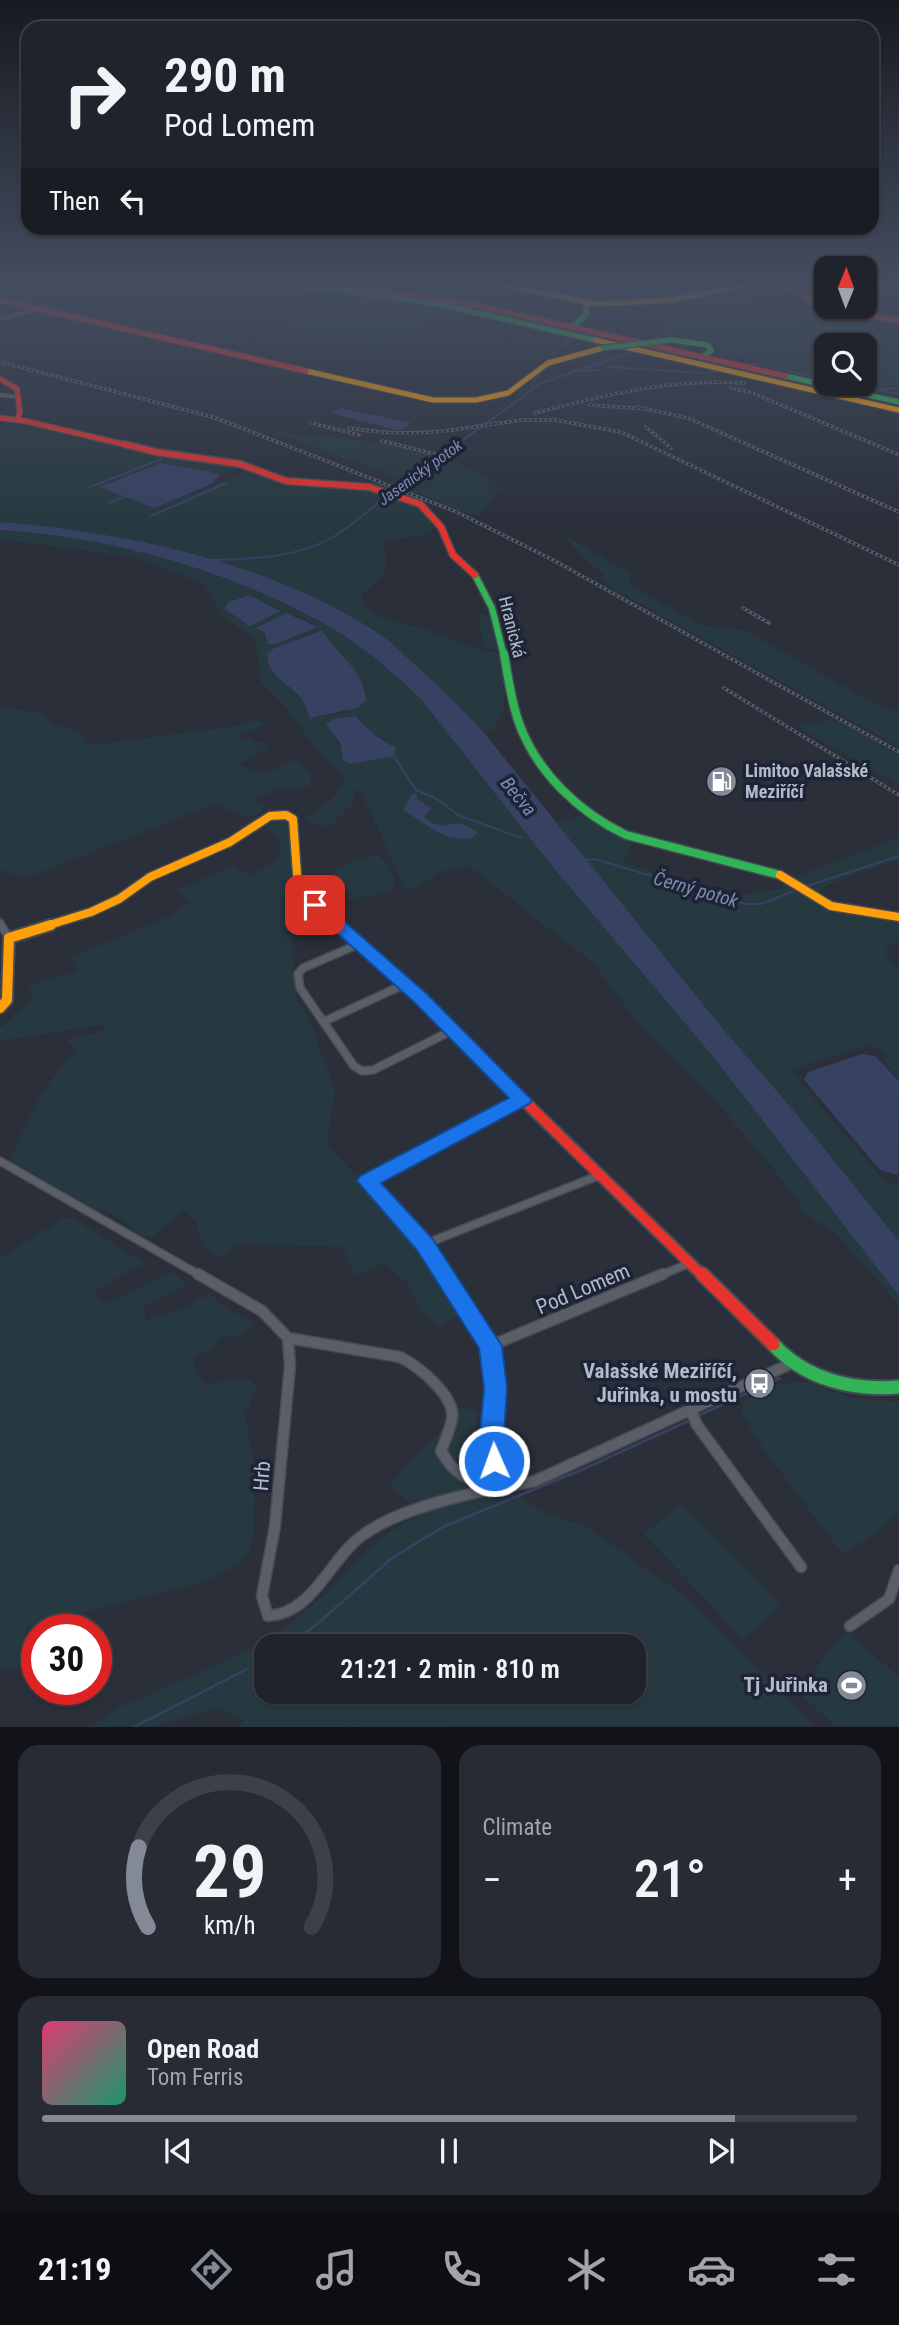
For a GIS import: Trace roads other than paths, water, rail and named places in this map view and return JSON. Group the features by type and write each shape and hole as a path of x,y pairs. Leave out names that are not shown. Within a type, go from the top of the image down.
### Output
{"main road":[{"path":"269,364 401,395 444,401 482,399 514,391 534,370 545,364"},
{"path":"708,364 899,406"},
{"path":"713,364 899,406"},
{"path":"729,364 899,406"},
{"path":"0,379 10,383 19,397 20,415 17,420"},
{"name":"Hranická","path":"0,418 156,452 240,464 286,481 357,485 415,502 428,510 441,527 450,552 483,584 497,623 523,737 577,804 610,827 639,841 753,865 825,903 843,909 899,917"},
{"path":"0,1008 7,1000 9,938 91,912 119,899 150,877 230,842 271,816 281,814 293,819 297,876 302,892 453,1030 792,1363 838,1382 866,1389 899,1387"}],"street":[{"path":"0,395 19,397"},
{"path":"0,922 9,938"},
{"path":"359,944 303,968 298,974 300,988 354,1066 362,1071 373,1070 453,1030"},
{"path":"323,1022 405,984"},
{"path":"495,1488 492,1434 496,1388 490,1346 425,1244 367,1181 523,1100"},
{"path":"0,1161 262,1311 288,1338 400,1357 414,1364 445,1394 453,1416 441,1451 448,1466 461,1478 495,1488 535,1480 792,1363"},
{"path":"425,1244 600,1175"},
{"name":"Pod Lomem","path":"490,1346 690,1264"},
{"name":"Hrb","path":"288,1338 289,1366 275,1526 262,1596 268,1615 282,1615 303,1602 361,1536 397,1516 495,1488"},
{"path":"691,1411 697,1425 801,1567"},
{"path":"850,1626 890,1599 899,1570"}],"water":[{"path":"340,408 411,423 402,430 396,430 331,413"},
{"path":"161,463 220,474 212,484 155,508 99,487"},
{"name":"Bečva","path":"0,522 99,534 200,556 250,571 343,612 392,644 450,697 485,734 722,1028 788,1104 899,1241 899,1296 711,1054 552,866 421,699 393,673 343,635 304,613 221,577 133,550 44,534 0,530"},
{"path":"249,595 280,611 250,626 224,609 229,602"},
{"path":"286,613 318,627 275,644 268,644 265,633 256,628"},
{"path":"322,630 356,671 366,701 358,708 310,718 300,697 278,678 270,667 268,653"},
{"path":"355,716 376,736 396,748 394,756 350,764 343,760 340,743 326,724 333,719"},
{"path":"412,794 417,794 417,799 431,808 424,817 433,824 458,824 478,832 472,838 461,839 435,831 403,810"},
{"path":"862,1054 875,1056 899,1081 898,1175 880,1170 804,1080 808,1072"}],"waterway":[{"path":"534,388 532,383 545,368 556,364"},
{"name":"Jasenický potok","path":"577,371 599,364"},
{"path":"745,364 760,364 814,377"},
{"path":"610,367 703,373 722,371"},
{"name":"Jasenický potok","path":"577,371 600,370"},
{"name":"Jasenický potok","path":"392,492 541,383 577,371"},
{"path":"877,390 899,388"},
{"path":"877,390 899,394"},
{"path":"90,487 162,459"},
{"path":"151,516 226,483"},
{"name":"Jasenický potok","path":"211,560 259,558 306,549 335,536 388,496"},
{"path":"109,503 124,497"},
{"path":"394,756 416,790 437,799 458,815 521,838"},
{"name":"Černý potok","path":"804,887 899,856"},
{"name":"Černý potok","path":"586,860 595,859 746,904 761,904 799,889"},
{"path":"700,1415 780,1378"},
{"path":"304,1634 392,1558 443,1527 586,1468 688,1421"},
{"path":"134,1727 247,1669"}],"railway":[{"path":"6,364 213,417 457,512 553,560 899,752"},
{"path":"535,413 638,389 690,383 744,383"},
{"path":"731,388 753,393 899,455"},
{"path":"590,405 646,409"},
{"path":"637,407 688,418 899,512"},
{"path":"487,425 521,420 555,420 621,432 899,565"},
{"path":"311,423 359,435"},
{"path":"349,428 423,433 497,423"},
{"path":"646,427 671,448"},
{"path":"382,441 447,457"},
{"path":"743,608 769,623"},
{"path":"724,688 899,795"}],"place":[{"name":"Limitoo Valašské Meziříčí","path":"722,781"},
{"name":"Valašské Meziříčí, Juřinka, u mostu","path":"760,1383"},
{"name":"Tj Juřinka","path":"851,1685"}]}
